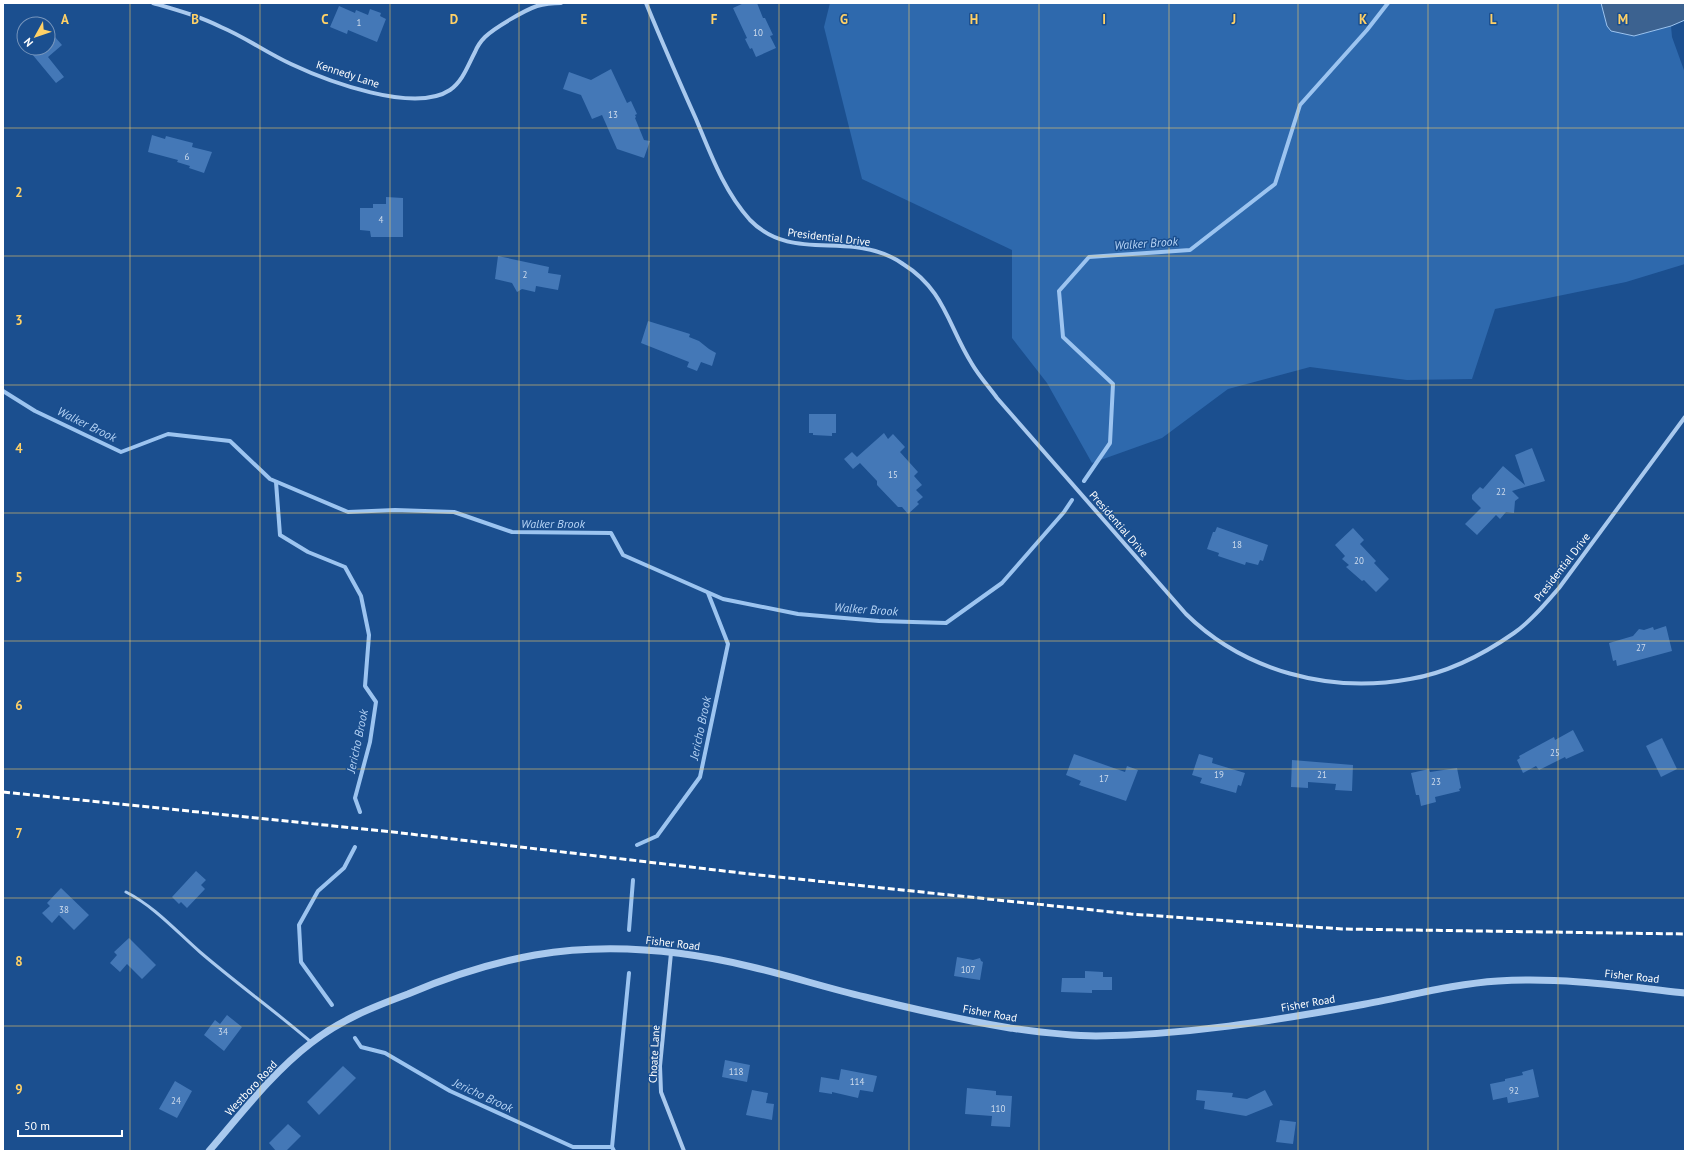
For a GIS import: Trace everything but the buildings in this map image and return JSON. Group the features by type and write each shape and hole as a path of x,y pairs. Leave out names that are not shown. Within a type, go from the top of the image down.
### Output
{"street":[{"name":"Kennedy Lane","path":"153,3 199,17 223,27 290,64 341,84 372,94 403,98 433,96 451,89 465,74 475,51 485,37 506,22 537,6 561,3"},
{"name":"Presidential Drive","path":"646,3 729,193 751,220 770,235 786,242 808,245 856,247 884,253 904,264 924,279 937,294 972,364 997,398 1186,614 1202,630 1233,651 1278,670 1314,680 1371,684 1410,679 1433,673 1466,661 1497,644 1516,632 1543,607 1559,588 1685,417"},
{"name":"Fisher Road","path":"311,1042 350,1017 438,981 485,967 535,955 576,951 628,949 671,953 751,966 866,998 976,1022 1041,1032 1092,1036 1165,1033 1294,1017 1375,1003 1438,989 1497,981 1550,979 1685,993"},
{"name":"Choate Lane","path":"671,953 660,1066 661,1092 684,1151"},
{"name":"Westboro Road","path":"209,1151 272,1080 311,1042"}],"lane":[{"path":"126,892 140,899 163,917 200,952 311,1042"}],"shaded area":[{"path":"830,3 1601,3 1607,26 1634,36 1671,26 1672,37 1685,73 1685,264 1626,282 1495,309 1472,379 1407,380 1310,367 1228,389 1162,438 1092,463 1047,383 1012,338 1012,250 862,179 824,27"},
{"path":"1601,3 1685,3 1685,20 1671,26 1634,36 1611,31 1607,26"}],"waterway":[{"name":"Walker Brook","path":"1084,481 1110,443 1113,384 1063,337 1059,291 1089,257 1190,250 1275,184 1300,105 1367,30 1388,3"},
{"name":"Walker Brook","path":"3,391 35,411 121,452 168,434 230,441 270,479 348,512 395,510 454,512 512,532 611,533 623,555 723,599 798,614 879,621 946,623 1002,583 1064,512 1072,500"},
{"name":"Jericho Brook","path":"276,482 280,535 308,552 345,567 361,596 369,635 365,686 376,702 370,742 355,798 360,812"},
{"name":"Jericho Brook","path":"637,845 657,836 700,777 728,644 708,593"},
{"name":"Jericho Brook","path":"332,1005 301,962 299,925 318,891 344,868 355,847"},
{"name":"Jericho Brook","path":"629,930 633,880"},
{"name":"Jericho Brook","path":"612,1147 629,973"},
{"name":"Jericho Brook","path":"355,1038 361,1047 385,1053 450,1091 573,1147 612,1147 614,1151"}],"railway":[{"path":"3,792 393,832 750,874 1131,914 1342,929 1685,934"}]}
